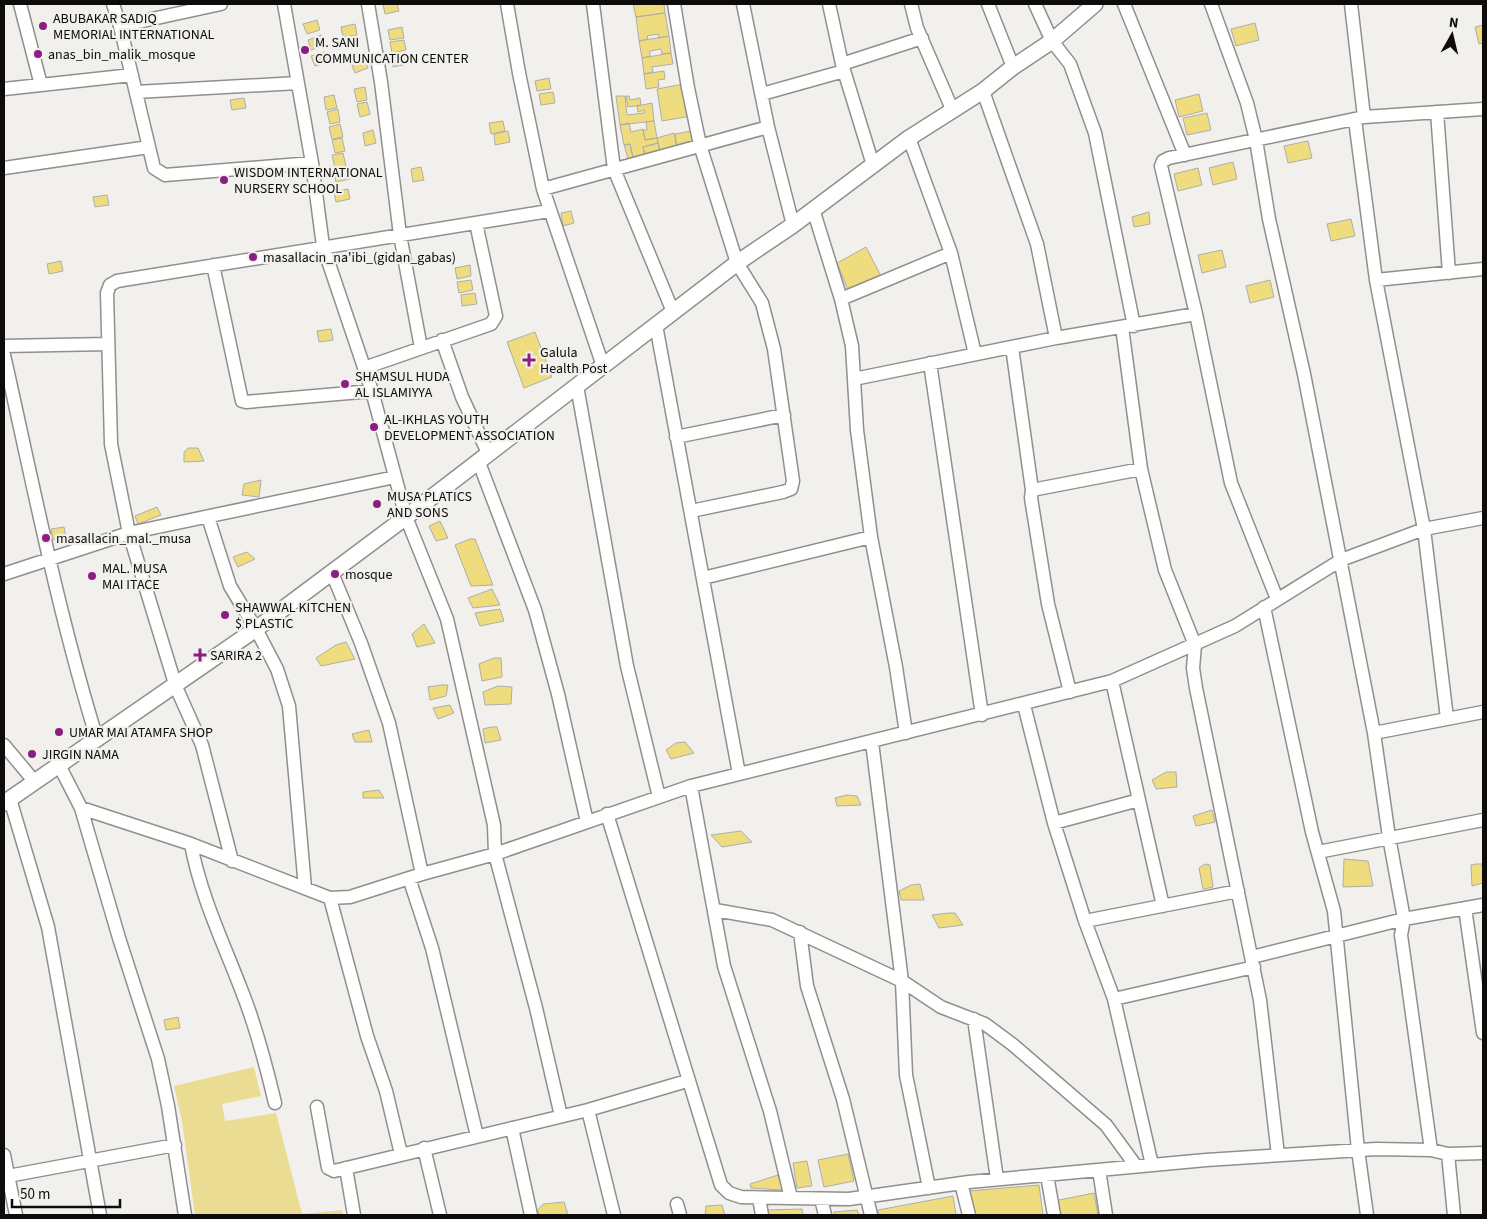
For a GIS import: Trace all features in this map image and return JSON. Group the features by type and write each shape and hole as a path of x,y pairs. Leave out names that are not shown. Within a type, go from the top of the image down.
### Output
{"street":[{"path":"20,4 41,85"},
{"path":"113,4 154,168 165,175 312,162"},
{"path":"120,26 221,4"},
{"path":"284,4 312,162 323,246 372,391 406,518 447,620 494,825 495,854 536,1008 561,1116"},
{"path":"368,4 381,82 400,235 421,348"},
{"path":"507,4 543,189 603,366"},
{"path":"593,4 614,169 673,312"},
{"path":"674,4 700,146 737,263 762,303 774,349 793,481 791,489 691,511"},
{"path":"744,4 768,127 792,225"},
{"path":"829,4 843,67 873,165"},
{"path":"911,4 922,38 952,109"},
{"path":"988,4 1013,67"},
{"path":"1035,4 1052,41 1070,64 1095,133 1128,326 1141,469 1165,570 1195,645 1193,668 1196,688 1260,1000 1278,1155"},
{"path":"100,1215 48,927 7,801 256,629 406,518 483,456 737,263 792,225 909,138 983,91 1013,67 1052,41 1095,4"},
{"path":"1124,4 1185,155"},
{"path":"1211,4 1247,103 1256,140 1269,219 1304,374 1341,560 1374,733 1388,838 1404,919 1401,935 1430,1150"},
{"path":"1352,4 1359,118 1376,280 1424,529 1447,718"},
{"path":"762,94 922,38"},
{"path":"4,89 132,76"},
{"path":"136,92 298,83"},
{"path":"983,91 1037,244 1056,338"},
{"path":"1277,599 1231,483 1196,314 1161,173 1164,161 1359,118 1483,108"},
{"path":"1437,112 1449,272"},
{"path":"543,189 768,127"},
{"path":"909,138 951,253 975,354"},
{"path":"4,168 149,147"},
{"path":"813,209 841,299 852,346 857,430 871,537 896,667 906,733"},
{"path":"232,861 202,744 176,686 129,533 111,444 107,293 110,285 117,282 323,246 549,211"},
{"path":"364,368 495,321 496,316 476,223"},
{"path":"841,299 951,253"},
{"path":"212,265 242,401 372,391"},
{"path":"1376,280 1483,269"},
{"path":"854,379 1056,338 1196,314"},
{"path":"656,326 739,774"},
{"path":"442,340 535,610 558,694 587,822"},
{"path":"4,346 108,344"},
{"path":"1012,347 1032,490 1031,498 1048,604 1070,692"},
{"path":"4,355 35,492 48,561 79,681 97,739"},
{"path":"930,363 982,715"},
{"path":"577,386 627,666 659,796"},
{"path":"676,436 784,415"},
{"path":"1032,490 1141,469"},
{"path":"4,574 129,533 395,477"},
{"path":"208,517 230,586 277,669 289,706 305,888"},
{"path":"81,808 191,844 330,898 350,897 495,854 690,786 1112,682 1234,626 1341,560 1424,529 1483,518"},
{"path":"703,578 871,537"},
{"path":"332,573 361,642 389,723 416,876 477,1136"},
{"path":"1264,607 1318,852 1334,911 1335,936 1358,1150 1367,1215"},
{"path":"1112,682 1162,906"},
{"path":"1024,705 1054,823 1085,921 1114,998 1152,1165"},
{"path":"1374,733 1483,712"},
{"path":"872,742 902,981 906,1075 929,1188"},
{"path":"4,745 34,781"},
{"path":"59,765 81,808 119,938 158,1059 175,1146 185,1215"},
{"path":"690,786 716,910 724,966 770,1111 792,1198"},
{"path":"1054,823 1138,800"},
{"path":"607,814 721,1185 729,1193 741,1197 759,1198 866,1197 997,1179 1278,1155 1358,1150 1430,1150 1448,1154 1483,1153"},
{"path":"1318,852 1483,820"},
{"path":"191,844 194,863 212,916 256,1031 275,1103"},
{"path":"1085,921 1238,891"},
{"path":"330,898 367,1036 386,1091 401,1154"},
{"path":"1114,998 1253,962 1335,936 1404,919 1483,905"},
{"path":"1465,908 1483,1033"},
{"path":"716,910 772,920 902,981 942,1007 985,1024 1012,1044 1106,1126 1136,1166"},
{"path":"800,932 807,986 843,1099 871,1215"},
{"path":"974,1019 997,1179"},
{"path":"317,1107 328,1168 334,1171 588,1110 688,1081"},
{"path":"588,1110 614,1215"},
{"path":"512,1128 531,1215"},
{"path":"8,1176 175,1146"},
{"path":"424,1148 440,1215"},
{"path":"1448,1154 1454,1215"},
{"path":"4,1155 16,1215"},
{"path":"346,1168 354,1215"},
{"path":"1099,1170 1106,1215"},
{"path":"1047,1175 1054,1215"},
{"path":"961,1183 969,1215"},
{"path":"759,1198 762,1215"},
{"path":"821,1198 825,1215"}],"shaded area":[{"path":"254,1067 261,1096 222,1104 225,1121 276,1113 302,1214 342,1210 343,1215 195,1215 182,1121 174,1086"}],"building":[{"path":"383,4 397,4 399,11 385,14"},
{"path":"633,4 664,4 665,13 636,17"},
{"path":"665,13 669,36 659,38 658,34 647,36 648,39 639,41 636,17"},
{"path":"317,20 320,30 307,34 303,24"},
{"path":"1255,23 1259,40 1236,46 1231,29"},
{"path":"355,24 357,35 343,37 341,27"},
{"path":"1483,25 1483,43 1479,44 1475,27"},
{"path":"402,27 404,38 390,40 388,30"},
{"path":"321,35 324,45 311,50 308,40"},
{"path":"669,36 671,53 662,54 661,49 650,51 650,56 642,58 639,41"},
{"path":"404,40 406,50 392,53 390,42"},
{"path":"325,52 328,62 315,66 311,56"},
{"path":"671,53 673,64 652,67 653,72 644,74 642,58"},
{"path":"405,54 407,64 393,67 391,56"},
{"path":"365,58 368,68 355,73 351,63"},
{"path":"664,71 665,79 658,80 659,87 646,89 644,74"},
{"path":"549,78 551,89 537,91 535,81"},
{"path":"684,84 691,116 662,121 657,89"},
{"path":"365,87 367,100 357,102 354,89"},
{"path":"553,92 555,103 541,105 539,94"},
{"path":"1199,94 1203,111 1179,117 1175,100"},
{"path":"334,95 337,108 326,110 324,97"},
{"path":"616,96 625,96 627,115 644,113 644,110 638,112 637,106 652,103 654,121 620,125"},
{"path":"626,96 629,96 630,100 640,98 641,105 628,107"},
{"path":"244,98 246,108 232,110 230,100"},
{"path":"367,102 370,114 360,117 357,104"},
{"path":"338,109 340,122 330,124 327,112"},
{"path":"1207,113 1211,130 1187,135 1183,118"},
{"path":"503,121 505,131 491,134 489,123"},
{"path":"654,121 657,138 645,140 643,130 647,130 646,122"},
{"path":"629,123 631,132 643,129 645,140 657,138 658,143 643,147 645,156 633,158 630,144 624,145 620,125"},
{"path":"340,124 343,137 332,139 329,127"},
{"path":"373,130 376,143 365,146 363,133"},
{"path":"508,131 510,142 495,145 494,134"},
{"path":"691,131 693,144 677,148 675,134"},
{"path":"674,133 677,148 660,152 657,138"},
{"path":"342,138 345,151 335,153 332,140"},
{"path":"1308,141 1312,158 1288,163 1284,146"},
{"path":"658,143 660,152 645,156 643,147"},
{"path":"630,144 633,158 629,162 624,145"},
{"path":"343,153 346,166 335,168 332,155"},
{"path":"1233,162 1237,179 1213,185 1209,168"},
{"path":"421,167 424,180 413,182 411,169"},
{"path":"348,168 350,179 336,182 334,171"},
{"path":"1198,168 1202,185 1178,191 1174,174"},
{"path":"348,189 350,199 336,202 334,192"},
{"path":"107,195 109,205 95,207 93,197"},
{"path":"571,211 574,223 563,226 561,213"},
{"path":"1149,212 1150,224 1134,227 1132,217"},
{"path":"1351,219 1355,236 1331,241 1327,224"},
{"path":"866,247 881,276 848,290 837,263"},
{"path":"1222,250 1226,267 1202,273 1198,255"},
{"path":"61,261 63,271 49,274 47,264"},
{"path":"470,265 471,276 457,279 455,268"},
{"path":"471,280 473,290 459,293 457,282"},
{"path":"1270,280 1274,297 1250,303 1246,286"},
{"path":"475,293 477,304 462,306 461,295"},
{"path":"331,329 333,340 319,342 317,331"},
{"name":"Galula Health Post","path":"535,332 552,377 524,388 507,342"},
{"path":"188,448 198,448 204,461 184,462 184,452"},
{"path":"261,480 259,497 242,495 244,484"},
{"path":"157,507 161,515 138,524 135,516"},
{"path":"440,521 448,538 436,541 429,526"},
{"path":"64,527 66,537 53,540 51,529"},
{"path":"475,539 493,585 471,586 455,545"},
{"path":"247,552 255,559 238,567 233,557"},
{"path":"492,589 500,605 473,608 468,598"},
{"path":"500,609 504,621 480,626 475,613"},
{"path":"424,624 435,643 417,647 412,634"},
{"path":"346,642 355,659 321,666 316,658 336,645"},
{"path":"494,658 501,658 502,677 482,681 479,664"},
{"path":"448,685 446,696 430,700 428,687"},
{"path":"498,686 512,687 511,704 485,705 483,692"},
{"path":"450,705 454,713 438,719 433,708"},
{"path":"497,727 501,740 485,743 483,729"},
{"path":"369,730 372,742 355,742 352,734"},
{"path":"685,742 694,753 671,759 666,750 676,743"},
{"path":"1166,772 1176,772 1177,787 1156,789 1152,780"},
{"path":"379,790 384,798 363,798 363,792"},
{"path":"847,795 857,796 861,805 837,806 835,798"},
{"path":"1212,810 1215,822 1196,826 1193,816"},
{"path":"741,831 752,842 722,847 711,835"},
{"path":"1344,859 1368,861 1373,886 1343,887"},
{"path":"1205,864 1210,865 1213,887 1203,889 1199,868"},
{"path":"1483,864 1483,883 1472,886 1471,865"},
{"path":"920,884 924,900 901,900 899,891 911,885"},
{"path":"955,913 963,925 939,928 932,915"},
{"path":"178,1017 180,1028 166,1030 164,1020"},
{"path":"848,1154 854,1181 824,1187 818,1160"},
{"path":"807,1161 812,1186 797,1188 793,1163"},
{"path":"778,1175 783,1190 751,1188 750,1184"},
{"path":"1039,1185 1043,1215 972,1215 969,1191"},
{"path":"1094,1193 1098,1215 1057,1215 1054,1201"},
{"path":"953,1196 956,1215 879,1215 878,1210"},
{"path":"564,1202 568,1215 538,1215 538,1210 543,1204"},
{"path":"722,1205 725,1215 705,1215 706,1206"},
{"path":"802,1209 803,1215 768,1215 767,1210"},
{"path":"857,1210 859,1215 834,1215 834,1212"}],"place":[{"name":"ABUBAKAR SADIQ MEMORIAL INTERNATIONAL","path":"43,26"},
{"name":"M. SANI COMMUNICATION CENTER","path":"305,50"},
{"name":"anas_bin_malik_mosque","path":"38,54"},
{"name":"WISDOM INTERNATIONAL NURSERY SCHOOL","path":"224,180"},
{"name":"masallacin_na'ibi_(gidan_gabas)","path":"253,257"},
{"name":"Galula Health Post","path":"529,360"},
{"name":"SHAMSUL HUDA AL ISLAMIYYA","path":"345,384"},
{"name":"AL-IKHLAS YOUTH DEVELOPMENT ASSOCIATION","path":"374,427"},
{"name":"MUSA PLATICS AND SONS","path":"377,504"},
{"name":"masallacin_mal._musa","path":"46,538"},
{"name":"mosque","path":"335,574"},
{"name":"MAL. MUSA MAI ITACE","path":"92,576"},
{"name":"SHAWWAL KITCHEN $ PLASTIC","path":"225,615"},
{"name":"SARIRA 2","path":"200,655"},
{"name":"UMAR MAI ATAMFA SHOP","path":"59,732"},
{"name":"JIRGIN NAMA","path":"32,754"}]}
